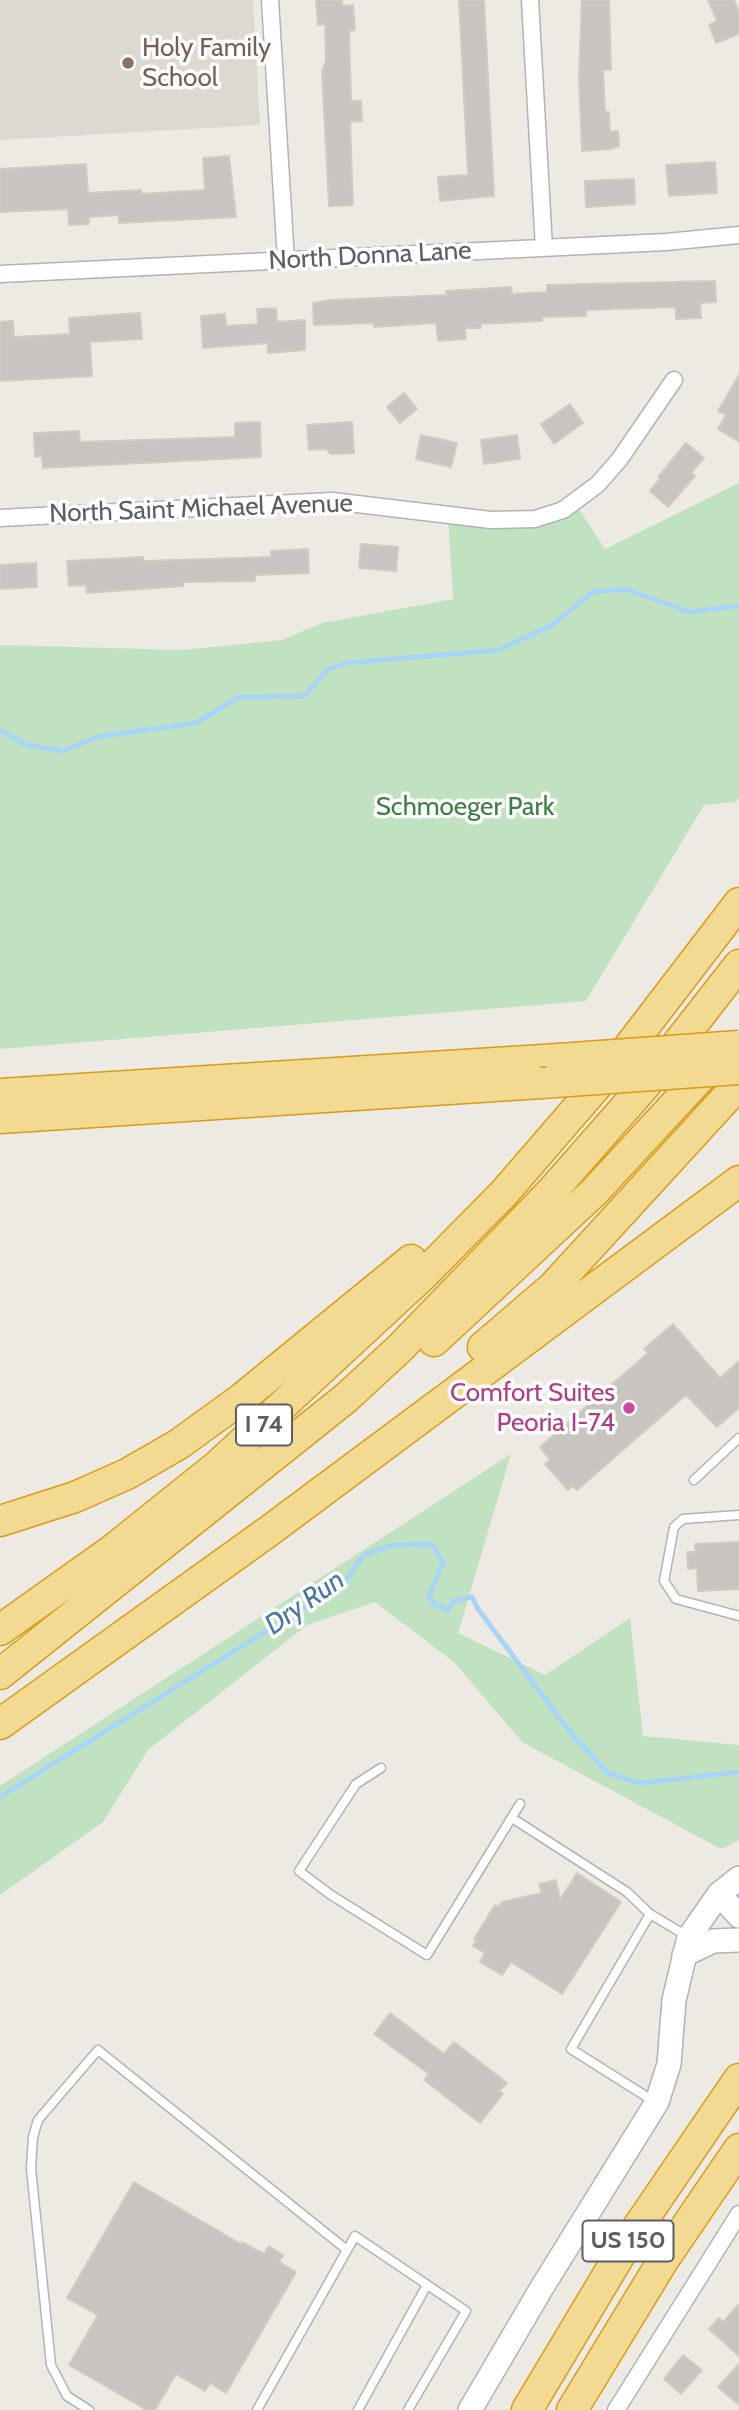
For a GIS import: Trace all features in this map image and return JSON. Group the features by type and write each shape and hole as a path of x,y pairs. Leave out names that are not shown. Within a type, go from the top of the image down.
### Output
{"highway":[{"name":"I 74","path":"0,1630 111,1551 225,1458 375,1321 504,1193 633,1043 739,903"},
{"name":"I 74","path":"0,1674 346,1398 448,1301 553,1191 653,1075 739,965"},
{"path":"346,1398 402,1368 496,1286 629,1156 739,1033"},
{"path":"0,1094 739,1046"},
{"path":"0,1118 739,1069"},
{"path":"76,1672 518,1318 581,1258 739,1084"},
{"path":"0,1724 76,1672 739,1181"},
{"path":"0,1521 75,1497 127,1474 179,1444 242,1399 367,1299 455,1220 504,1193"},
{"name":"US 150","path":"527,2410 627,2243 739,2079"},
{"name":"US 150","path":"572,2410 664,2259 739,2149"}],"street":[{"path":"270,0 286,260"},
{"path":"530,0 544,248"},
{"name":"North Donna Lane","path":"0,274 544,248 739,235"},
{"name":"North Saint Michael Avenue","path":"0,517 332,501 491,520 534,519 563,510 598,484 674,380"},
{"path":"470,2410 546,2279 657,2102 669,2064 674,2000 686,1946 719,1894 739,1878"},
{"path":"719,1894 739,1916"},
{"path":"686,1946 739,1940"},
{"path":"617,2410 739,2214"}],"lane":[{"path":"694,1480 739,1438"},
{"path":"739,1515 683,1519 674,1527 664,1581 676,1599 739,1616"},
{"path":"381,1768 356,1784 299,1871 331,1895 427,1955 520,1804"},
{"path":"512,1818 627,1892 686,1946"},
{"path":"650,1914 571,2049 657,2102"},
{"path":"89,2410 67,2396 51,2365 31,2168 33,2137 38,2120 98,2050 347,2250"},
{"path":"257,2410 355,2236 466,2311 408,2410"},
{"path":"358,2410 427,2285"}],"shaded area":[{"name":"Holy Family School","path":"0,0 253,0 260,125 0,140"}],"green space":[{"name":"Schmoeger Park","path":"739,483 739,797 736,802 704,805 586,1001 0,1049 0,645 182,650 282,640 322,623 453,599 448,515 524,521 575,503 605,549"},
{"path":"511,1454 458,1633 545,1675 630,1618 643,1736 739,1745 739,1840 721,1849 522,1742 455,1663 375,1602 307,1625 148,1750 103,1822 0,1895 0,1786"}],"building":[{"path":"316,0 342,0 342,6 353,5 355,30 349,31 351,101 361,101 362,121 350,122 353,205 329,206 322,71 326,61 325,24 318,25"},
{"path":"459,0 484,0 494,196 440,201 438,177 468,175"},
{"path":"582,0 609,0 611,70 603,70 605,112 609,112 610,132 618,131 619,146 611,149 582,151 579,77"},
{"path":"708,0 734,0 739,12 739,34 716,43 709,25 717,21"},
{"path":"229,156 236,217 119,223 119,215 89,217 89,224 69,225 68,209 0,212 0,169 86,164 88,193 141,190 141,194 205,190 203,158"},
{"path":"715,162 717,193 669,196 666,165"},
{"path":"634,179 635,204 586,207 585,181"},
{"path":"715,281 716,302 700,303 701,318 676,319 676,307 586,310 586,316 542,317 542,321 481,324 481,328 465,328 466,339 438,341 436,323 374,327 374,323 314,325 313,303 331,300 447,295 446,291 511,287 512,294 547,292 547,285"},
{"path":"276,308 277,322 305,320 305,350 268,353 268,343 203,348 201,316 225,314 226,326 258,324 257,309"},
{"path":"140,313 142,339 90,342 92,376 0,381 0,322 13,321 14,337 70,334 69,318"},
{"path":"739,375 739,442 718,429 726,415 718,411"},
{"path":"404,393 417,409 400,423 387,407"},
{"path":"570,404 583,423 554,444 541,424"},
{"path":"260,422 261,457 43,468 42,456 35,457 34,433 79,431 80,442 235,437 235,423"},
{"path":"352,422 354,453 331,454 326,449 309,450 307,425"},
{"path":"421,435 457,443 451,467 416,459"},
{"path":"517,435 520,459 484,464 481,440"},
{"path":"686,443 704,458 691,473 695,476 668,507 650,491"},
{"path":"361,544 398,547 396,571 359,568"},
{"path":"308,549 309,573 255,575 255,581 183,582 183,586 87,593 86,585 69,586 67,561 143,557 143,561 271,557 271,551"},
{"path":"36,563 37,587 0,589 0,565"},
{"name":"Comfort Suites Peoria I-74","path":"673,1324 720,1378 739,1361 739,1408 717,1427 686,1395 577,1490 573,1486 568,1490 545,1464 550,1460 540,1447 648,1353 644,1349"},
{"path":"739,1542 739,1589 698,1591 697,1568 688,1569 687,1552 695,1552 695,1544"},
{"path":"577,1873 621,1902 562,1994 511,1962 502,1975 480,1962 485,1953 473,1946 477,1940 474,1939 495,1905 499,1907 502,1902 542,1893 539,1884 556,1880 560,1900"},
{"path":"390,2013 444,2054 454,2042 507,2083 499,2091 503,2094 480,2123 424,2080 429,2074 374,2034"},
{"path":"134,2182 241,2244 242,2242 264,2254 269,2246 283,2255 279,2262 296,2272 226,2393 210,2383 205,2391 176,2374 155,2410 147,2410 69,2365 98,2315 67,2298"},
{"path":"739,2304 739,2356 709,2329 719,2318 723,2322"},
{"path":"683,2355 702,2370 681,2394 664,2379"},
{"path":"739,2364 739,2405 718,2387"}],"waterway":[{"path":"0,730 26,745 64,751 96,737 196,723 239,697 304,696 328,669 346,663 499,650 552,625 593,592 626,589 689,612 739,606"},
{"name":"Dry Run","path":"0,1797 345,1582 364,1555 392,1545 429,1544 434,1548 443,1562 429,1596 434,1604 448,1610 453,1601 472,1597 478,1609 573,1736 609,1774 641,1783 739,1772"}],"place":[{"name":"Holy Family School","path":"128,63"},
{"name":"Comfort Suites Peoria I-74","path":"629,1408"}]}
